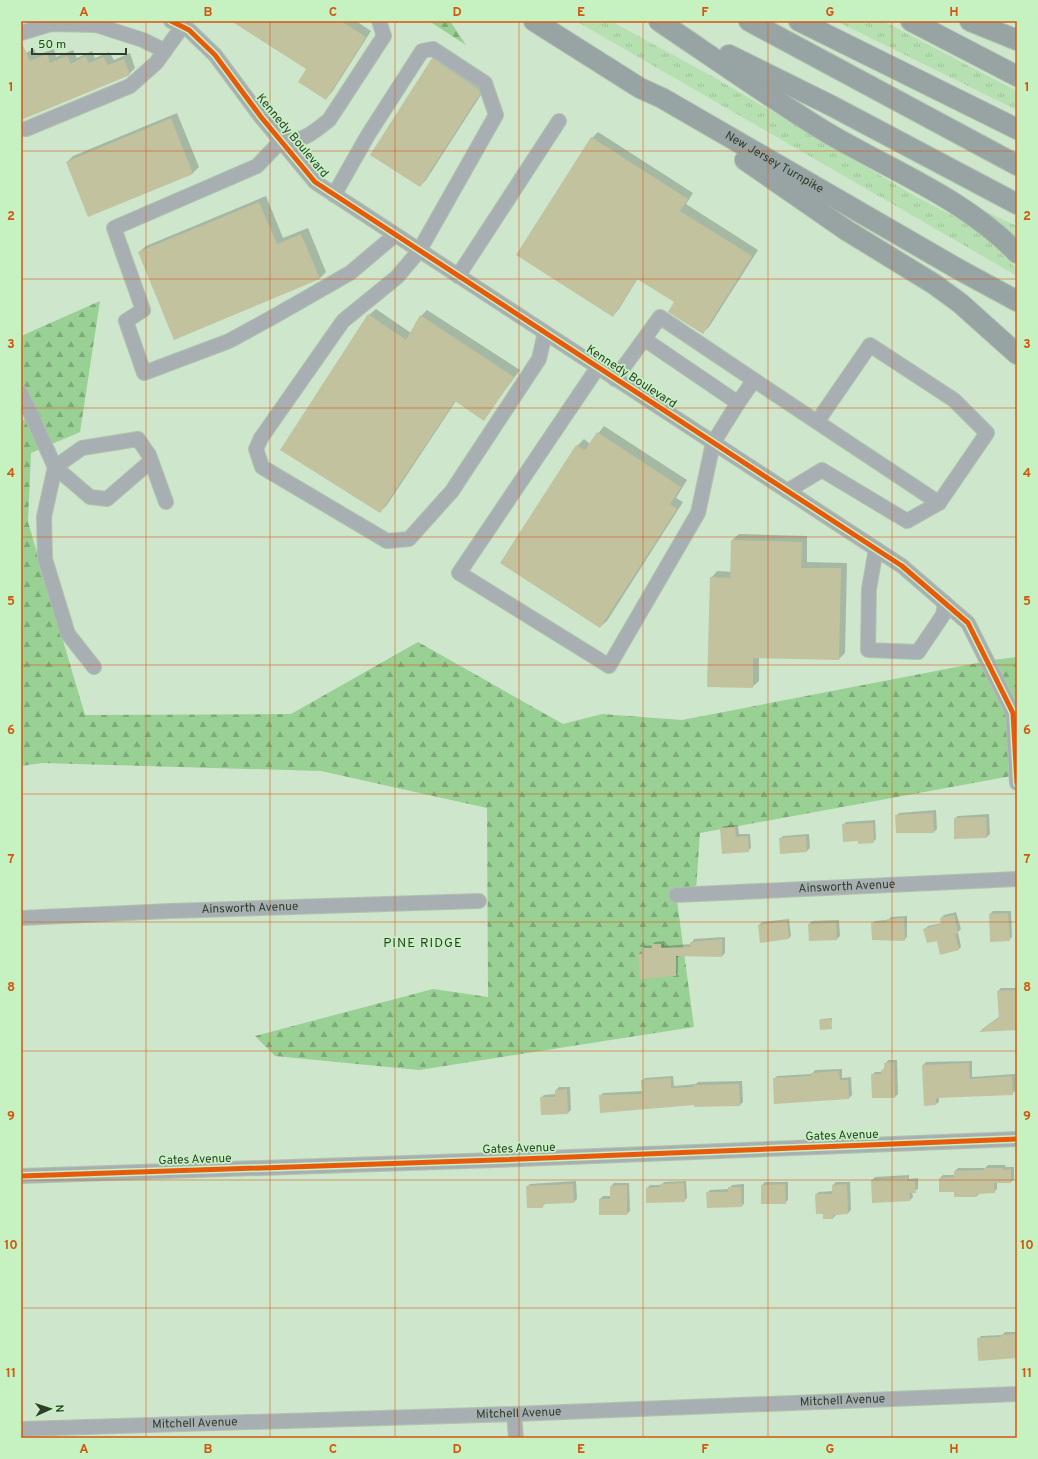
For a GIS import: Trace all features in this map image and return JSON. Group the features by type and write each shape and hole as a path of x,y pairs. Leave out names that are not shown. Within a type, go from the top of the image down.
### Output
{"highway":[{"name":"New Jersey Turnpike","path":"534,21 640,88 662,98 958,269 1017,301"},
{"path":"660,21 832,106 1017,204"},
{"path":"660,21 825,131 959,206 987,226 1017,253"},
{"path":"749,21 1017,165"},
{"path":"799,21 1017,129"},
{"path":"911,21 1017,76"},
{"path":"970,21 1017,40"},
{"path":"640,88 658,104 723,145 846,230 940,289 990,328 1017,354"}],"street":[{"path":"379,21 384,36 329,120 302,139 297,141 281,141 257,166 114,228 143,310 126,321 144,373 229,341 273,317 350,273 395,235"},
{"path":"21,33 51,24 96,25 143,40 165,51"},
{"path":"21,129 26,129 130,86 156,63 165,51 176,24"},
{"name":"Kennedy Boulevard","path":"176,24 189,30 215,55 281,141 315,182 902,566 968,623 1013,713 1017,783"},
{"path":"334,195 368,135 422,51 433,49 485,83 496,115 419,250 397,277 343,321 261,438 256,449 262,467 387,541 409,539 452,491 539,359 545,333"},
{"path":"458,276 559,122"},
{"path":"615,379 660,317 939,503"},
{"path":"644,339 738,403"},
{"path":"787,491 822,470 907,521 939,503 987,433 954,400 870,345 817,422"},
{"path":"598,367 460,573 609,666 698,513 713,443 754,380"},
{"path":"21,393 55,467 90,497 107,500 151,461"},
{"path":"94,667 68,634 45,559 44,517 55,467 82,448 138,439 149,455 166,502"},
{"path":"876,549 869,589 868,650 918,652 943,614 945,603"},
{"name":"Ainsworth Avenue","path":"676,895 1017,879"},
{"name":"Ainsworth Avenue","path":"21,918 178,910 479,902"},
{"name":"Gates Avenue","path":"21,1176 480,1161 1017,1139"},
{"name":"Mitchell Avenue","path":"21,1429 514,1414 1017,1394"},
{"path":"514,1414 516,1438"}],"green space":[{"path":"429,21 450,21 466,45"},
{"path":"576,21 611,21 717,79 915,196 976,228 1017,269 1017,276"},
{"path":"836,21 883,21 1017,91 1017,110"},
{"path":"982,210 1017,226 1017,239"},
{"path":"100,301 80,432 31,453 28,522 85,715 291,714 418,642 563,724 602,714 682,720 993,660 1017,657 1017,775 700,833 696,891 676,893 694,1027 419,1070 275,1056 255,1036 433,989 488,997 487,808 321,771 42,763 21,766 21,421 28,418 21,401 21,336"}],"building":[{"path":"231,21 341,21 366,37 326,100 298,82 306,69"},
{"path":"21,41 30,61 47,54 50,63 67,56 71,64 85,56 89,63 103,57 108,65 124,59 130,75 21,120"},
{"path":"432,58 478,89 480,94 420,187 370,155"},
{"path":"171,118 193,174 88,217 66,162"},
{"path":"591,137 688,199 680,211 752,256 703,334 668,312 674,302 637,279 613,317 516,255"},
{"path":"259,202 277,244 301,234 320,279 174,340 138,252"},
{"path":"368,314 406,340 420,315 514,377 484,421 455,401 380,513 280,450"},
{"path":"597,432 681,487 670,504 677,509 600,628 500,563 576,445 585,450"},
{"path":"731,540 802,542 801,568 841,568 839,660 753,658 753,688 707,687 710,577 730,578"},
{"path":"933,813 934,833 896,833 895,815"},
{"path":"986,817 987,838 954,839 954,818"},
{"path":"873,823 874,843 858,844 858,841 843,842 842,824"},
{"path":"735,827 736,837 748,836 749,852 722,854 720,828"},
{"path":"806,836 807,852 780,854 779,838"},
{"path":"1008,913 1010,941 990,942 989,914"},
{"path":"954,915 958,933 955,934 959,950 940,955 937,941 927,943 923,929 941,924 940,918"},
{"path":"904,918 905,941 872,940 871,923 887,922 887,919"},
{"path":"787,921 789,939 760,943 758,925"},
{"path":"836,923 837,940 809,941 808,924"},
{"path":"722,939 722,957 676,956 676,976 640,979 638,954 642,954 641,948 652,948 651,944 661,944 661,948 690,947 690,942"},
{"path":"1017,990 1017,1030 979,1032 999,1018 997,991"},
{"path":"831,1019 832,1029 820,1030 819,1020"},
{"path":"894,1062 895,1098 872,1098 871,1074 881,1074 881,1070 885,1069 884,1063"},
{"path":"969,1063 970,1079 1012,1076 1013,1095 936,1098 936,1105 924,1106 922,1065"},
{"path":"839,1071 840,1080 848,1080 849,1099 774,1104 773,1078 811,1076 811,1073"},
{"path":"671,1078 671,1088 694,1087 694,1085 739,1084 740,1106 694,1107 694,1105 600,1113 599,1095 642,1094 641,1080"},
{"path":"567,1089 568,1114 541,1115 540,1097 555,1097 555,1090"},
{"path":"984,1168 1003,1168 1003,1170 1011,1169 1011,1183 994,1183 995,1193 977,1194 977,1197 954,1197 954,1192 939,1192 939,1178 954,1177 954,1171 984,1170"},
{"path":"907,1178 907,1181 915,1181 916,1193 910,1193 910,1201 872,1203 871,1180"},
{"path":"684,1183 685,1202 646,1203 646,1188 659,1187 660,1184"},
{"path":"573,1184 574,1203 543,1204 543,1208 527,1208 526,1186"},
{"path":"785,1184 786,1204 761,1204 761,1185"},
{"path":"847,1184 848,1214 833,1215 833,1219 823,1219 823,1214 816,1214 815,1194 832,1194 832,1185"},
{"path":"627,1185 627,1215 599,1215 599,1199 610,1199 610,1186"},
{"path":"728,1187 741,1187 742,1207 707,1208 706,1192 728,1192"},
{"path":"1017,1334 1017,1358 978,1361 977,1338 1001,1337 1001,1335"}],"cycle path":[{"path":"171,21 189,30 215,55 261,117 315,182 902,566 968,623 1013,713 1017,783"},
{"path":"21,1176 495,1160 1017,1139"}],"district":[{"name":"PINE RIDGE","path":"423,944"}]}
